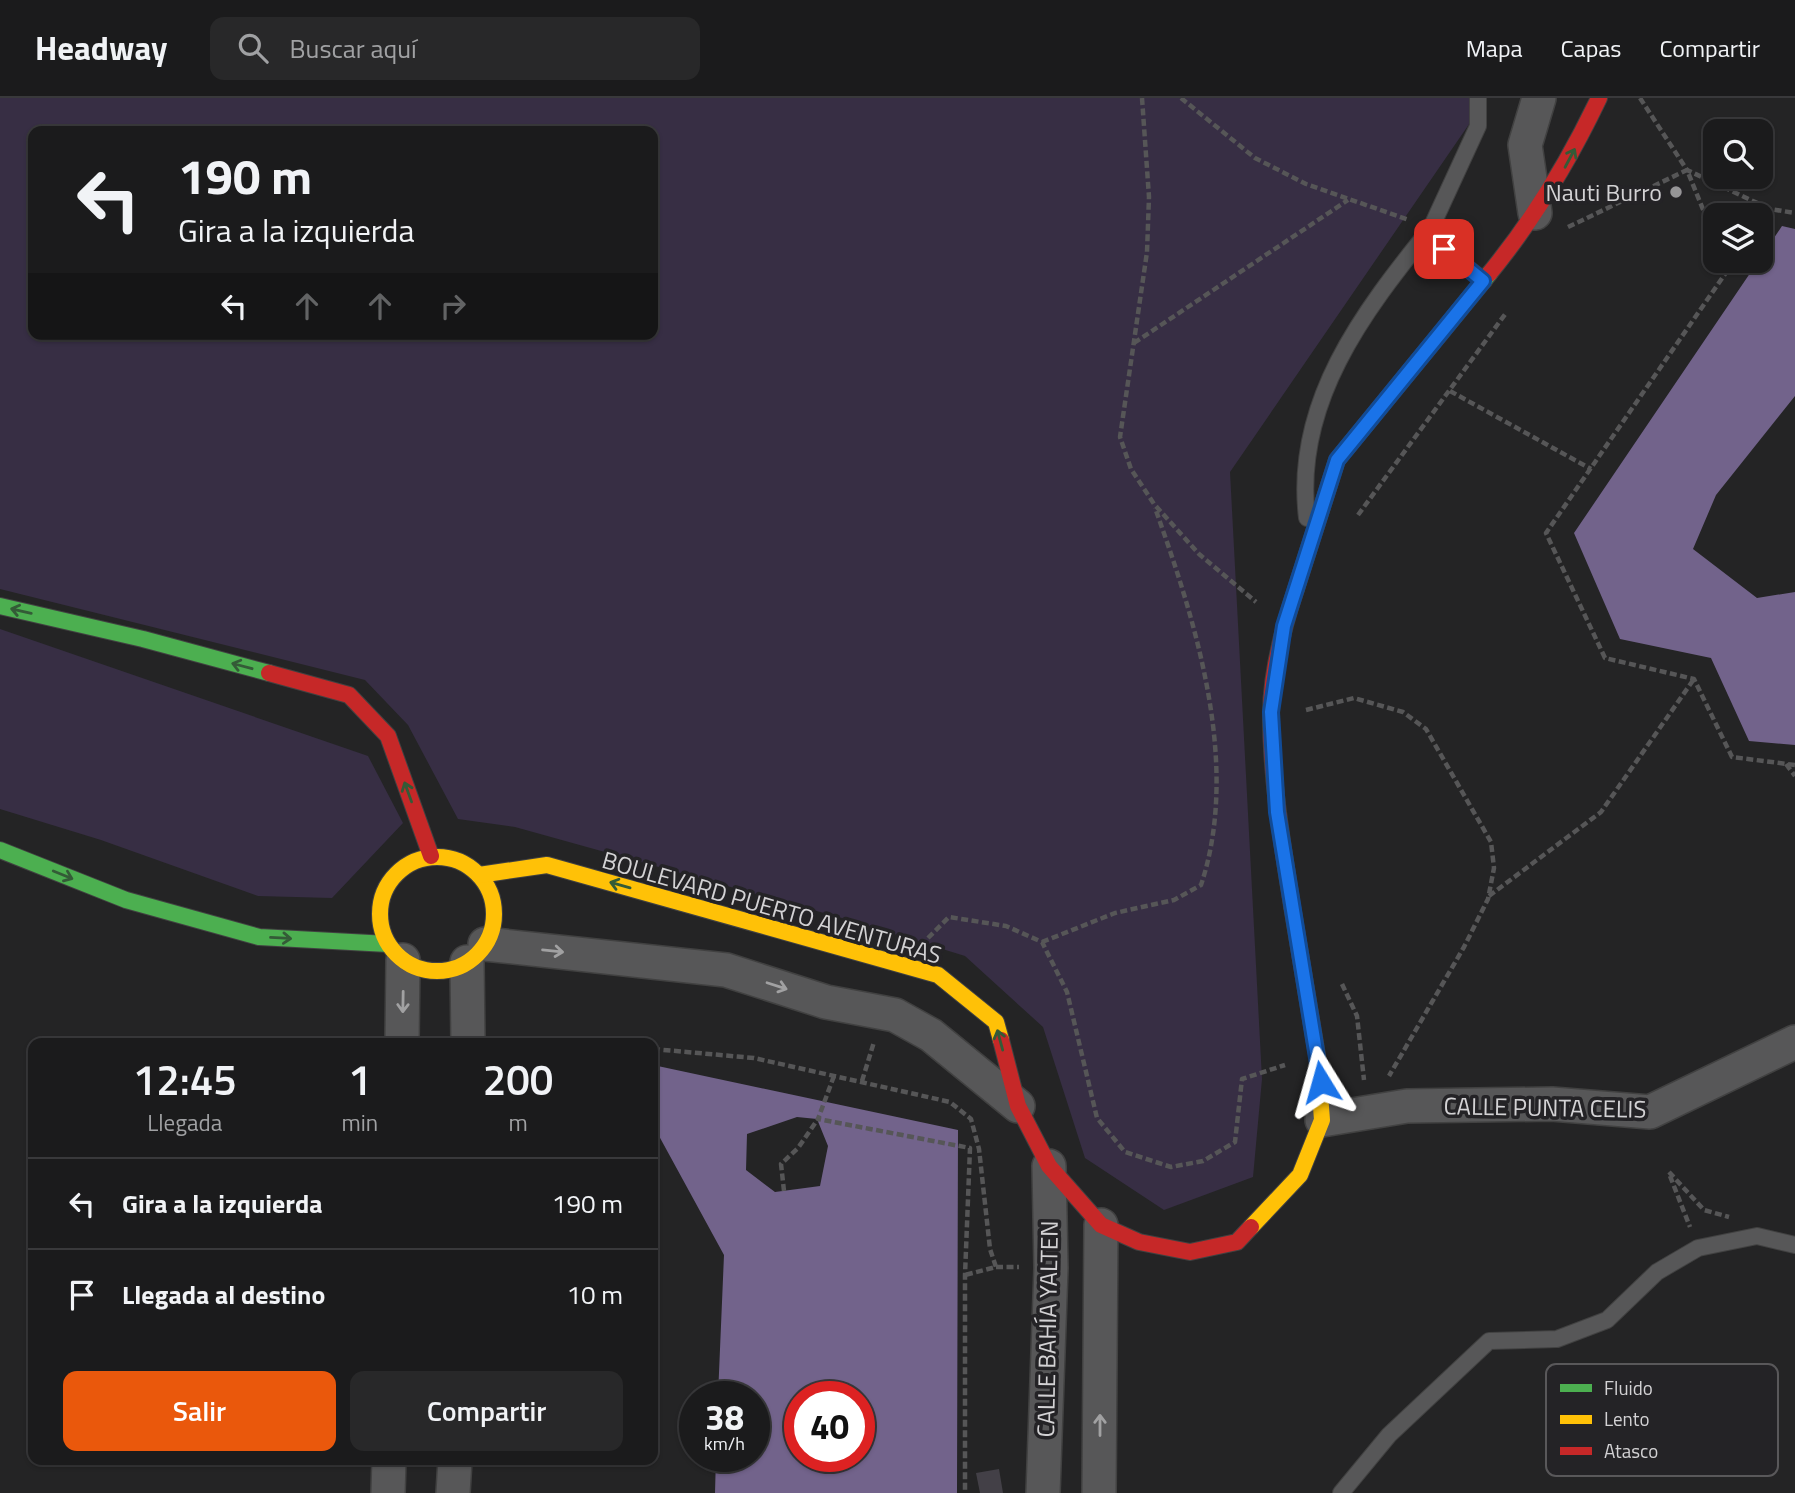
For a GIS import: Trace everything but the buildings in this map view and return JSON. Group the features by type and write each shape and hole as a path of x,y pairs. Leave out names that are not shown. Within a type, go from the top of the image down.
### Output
{"street":[{"path":"1535,213 1525,145 1539,98"},
{"path":"1099,1493 1101,1225 1139,1242 1190,1252 1237,1242 1300,1175 1322,1120 1317,1055 1277,812 1271,712 1284,626 1337,460 1535,213 1568,163 1599,98"},
{"path":"0,606 143,639 349,695 388,736 431,856"},
{"path":"0,850 126,900 259,937 396,952"},
{"path":"469,1038 476,953 493,927 494,909 490,891 479,874 466,863 431,856 413,862 397,873 386,888 380,907 381,927 396,952 418,968 435,971 476,953 726,970 825,1002 895,1015 931,1035 1018,1106"},
{"name":"BOULEVARD PUERTO AVENTURAS","path":"479,874 547,865 938,975 996,1022 1018,1106 1049,1166 1101,1225"},
{"path":"396,952 402,1038"},
{"name":"CALLE PUNTA CELIS","path":"1322,1120 1408,1105 1539,1104 1650,1112 1795,1042"},
{"name":"CALLE BAHÍA YALTEN","path":"1043,1493 1051,1268 1049,1166"},
{"path":"388,1493 389,1465"},
{"path":"453,1493 455,1465"}],"lane":[{"path":"1310,544 1303,486 1312,422 1340,354 1375,297 1431,228 1478,126 1478,98"},
{"path":"1431,228 1444,249 1483,281"},
{"path":"1341,1493 1389,1435 1489,1341 1557,1339 1607,1320 1657,1272 1698,1248 1757,1236 1795,1245"}],"path":[{"path":"1142,98 1149,197 1147,252 1120,437 1131,469 1154,503 1199,554 1284,626"},
{"path":"1181,98 1255,158 1306,184 1431,228"},
{"path":"1640,98 1687,170 1703,209"},
{"path":"1687,170 1757,203"},
{"path":"1566,229 1687,170"},
{"path":"1133,343 1348,200"},
{"path":"1773,209 1795,213"},
{"path":"1694,679 1605,658 1546,533 1726,273"},
{"path":"1351,524 1514,302"},
{"path":"1450,391 1591,469"},
{"path":"1042,942 1115,913 1174,900 1201,885 1213,850 1213,721 1202,656 1184,588 1154,503"},
{"path":"1694,679 1732,757 1795,765"},
{"path":"1489,896 1601,812 1694,679"},
{"path":"1302,699 1302,710 1354,698 1402,712 1426,729 1491,842 1494,868 1489,896 1464,947 1367,1113"},
{"path":"1786,764 1795,776"},
{"path":"914,968 917,950 949,917 1006,926 1042,942 1067,992 1080,1056 1097,1118 1125,1152 1171,1167 1203,1161 1235,1142 1242,1079 1317,1055"},
{"path":"1341,982 1357,1016 1367,1113"},
{"path":"862,1081 875,1039 895,1015"},
{"path":"658,1049 754,1058 950,1102 971,1119 979,1149 990,1249 996,1267 965,1275"},
{"path":"784,1191 781,1164 798,1148 818,1119 834,1076"},
{"path":"818,1119 970,1148 965,1275 965,1493"},
{"path":"1698,1248 1669,1172 1704,1210 1736,1219"}],"shaded area":[{"path":"0,98 1487,98 1230,472 1262,1079 1253,1177 1164,1210 1085,1158 1043,1027 965,956 849,920 515,827 458,819 408,725 365,680 0,589"},
{"path":"1782,226 1795,229 1795,396 1716,495 1693,549 1757,598 1795,592 1795,745 1749,741 1711,658 1620,639 1574,533 1750,273 1773,273 1773,239"},
{"path":"0,629 368,756 403,823 332,898 258,896 101,840 0,809"},
{"path":"658,1066 958,1130 957,1493 715,1493 716,1472 770,1472 770,1381 719,1381 724,1255 658,1134","holes":["797,1117 817,1119 828,1146 820,1186 775,1192 746,1170 747,1134"]}],"traffic: fast":[{"path":"1296,589 1337,460 1489,274"},
{"path":"0,606 143,639 269,673"},
{"path":"0,850 126,900 259,937 388,944"}],"traffic: slow":[{"path":"437,857 459,861 477,874 490,892 494,914 490,936 477,954 459,967 437,971 415,967 397,954 384,936 380,914 384,892 397,874 415,861 437,857"},
{"path":"479,875 547,865 938,975 996,1022 1001,1040"},
{"path":"1251,1227 1300,1175 1322,1120 1317,1055 1292,906"}],"traffic: jam":[{"path":"1489,274 1550,189 1599,98"},
{"path":"1292,906 1275,786 1271,714 1279,651 1296,589"},
{"path":"269,673 349,695 388,736 431,856"},
{"path":"1001,1040 1018,1106 1049,1166 1101,1225 1139,1242 1190,1252 1237,1242 1251,1227"}],"place":[{"name":"Nauti Burro","path":"1676,192"}],"route":[{"path":"1321,1082 1277,812 1271,712 1284,626 1337,460 1483,281 1444,249"}]}
